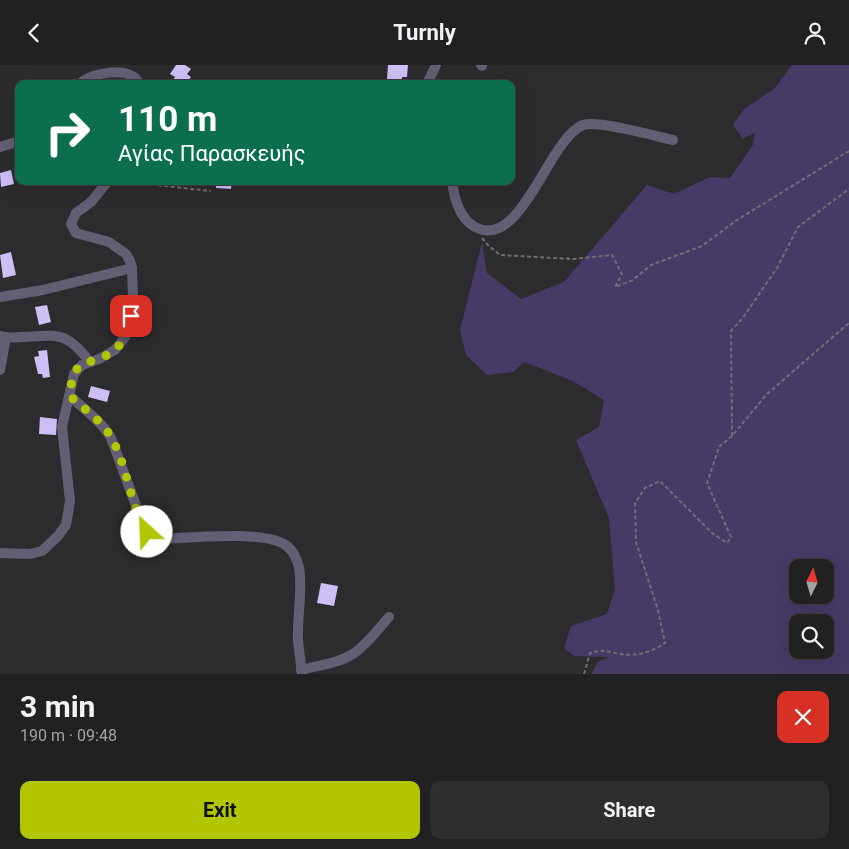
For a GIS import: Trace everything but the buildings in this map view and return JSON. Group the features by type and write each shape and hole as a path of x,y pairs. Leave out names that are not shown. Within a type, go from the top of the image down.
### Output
{"street":[{"path":"429,80 436,65"},
{"path":"86,80 91,76 117,72 132,75 137,80"},
{"path":"453,185 456,200 465,218 478,228 492,230 512,219 526,203 554,155 581,126 596,124 673,140"},
{"path":"0,147 15,142"},
{"path":"0,553 30,554 42,551 66,525 70,501 62,427 74,374 82,365 108,355 126,337 132,306 132,268 126,254 101,239 76,233 71,224 73,218 91,202 105,185"},
{"path":"0,297 43,290 132,268"},
{"path":"0,370 3,337 61,336 72,342 90,362"},
{"path":"70,396 97,419 111,438 138,514 144,527 152,537 160,539 248,536 280,541 289,547 299,566 298,639 302,672 350,656 362,647 389,617"}],"path":[{"path":"482,238 500,255 573,259 612,255 622,274 615,287 633,280 651,265 702,246 738,220 849,151"},
{"path":"146,185 211,191"},
{"path":"732,436 730,331 742,319 777,269 798,227 849,189"},
{"path":"584,674 590,653 606,650 622,655 642,653 658,648 665,643 658,611 636,541 635,503 645,488 660,481 712,533 727,543 731,537 707,483 719,447 732,436 767,394 849,323"}],"shaded area":[{"path":"792,65 849,65 849,674 591,674 598,662 609,657 574,656 564,648 571,626 607,614 615,589 609,518 576,440 599,427 604,400 573,381 524,362 513,372 487,375 466,355 460,330 482,242 487,273 521,299 564,282 647,185 674,194 710,177 730,178 753,145 755,132 743,139 733,125 743,110 775,88"}],"route":[{"path":"131,316 126,337 120,345 108,355 82,365 77,369 74,374 70,396 97,419 111,438 117,450 138,514 147,532"}]}
